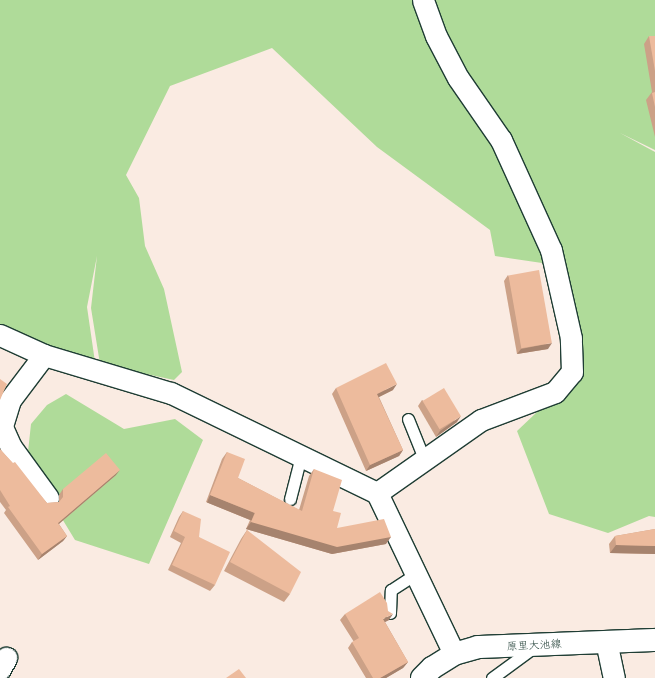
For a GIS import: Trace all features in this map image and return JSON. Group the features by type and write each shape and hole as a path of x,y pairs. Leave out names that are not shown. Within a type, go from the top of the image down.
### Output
{"main road":[{"name":"原里大池線","path":"422,678 432,668 454,654 478,647 655,640"}],"street":[{"path":"377,493 425,461 481,420 555,392 572,372 571,338 551,250 501,140 458,78 436,36 423,0"},
{"path":"0,335 44,355 171,393 377,493 454,654"},
{"path":"44,355 10,400 2,427 11,447 48,498"},
{"path":"606,641 614,678"}],"lane":[{"path":"408,419 425,461"},
{"path":"290,499 301,456"},
{"path":"390,613 391,590 416,574"},
{"path":"492,678 538,644"}],"green space":[{"path":"0,0 655,0 655,150 620,133 655,152 655,517 649,516 608,533 549,514 517,431 576,375 567,319 542,263 495,256 490,230 377,147 272,48 170,86 126,175 139,198 145,246 164,289 182,372 174,380 100,364 91,308 97,256 87,307 95,362 0,335"},
{"path":"66,394 124,429 175,419 203,440 149,564 75,540 27,461 31,424 47,405"}],"building":[{"path":"649,36 655,36 655,71"},
{"path":"655,92 655,107 652,93"},
{"path":"539,270 552,343 521,348 508,275"},
{"path":"386,363 397,384 377,394 403,450 370,465 336,388"},
{"path":"0,379 7,384 0,400"},
{"path":"444,388 461,416 440,429 423,401"},
{"path":"0,449 13,463 15,462 47,503 59,502 63,497 63,489 106,453 120,470 58,523 67,536 42,554 8,507 10,506 0,490"},
{"path":"227,452 245,459 238,478 302,511 314,469 342,480 333,511 341,513 337,528 384,519 391,537 337,547 251,522 255,513 210,495"},
{"path":"183,511 201,519 199,537 230,552 215,585 172,565 185,537 174,531"},
{"path":"655,529 655,546 616,545 615,536"},
{"path":"247,530 301,572 290,594 230,562"},
{"path":"380,592 387,603 388,611 393,614 383,619 408,662 380,678 373,678 352,642 359,638 345,614"},
{"path":"239,669 246,678 226,678"}]}
